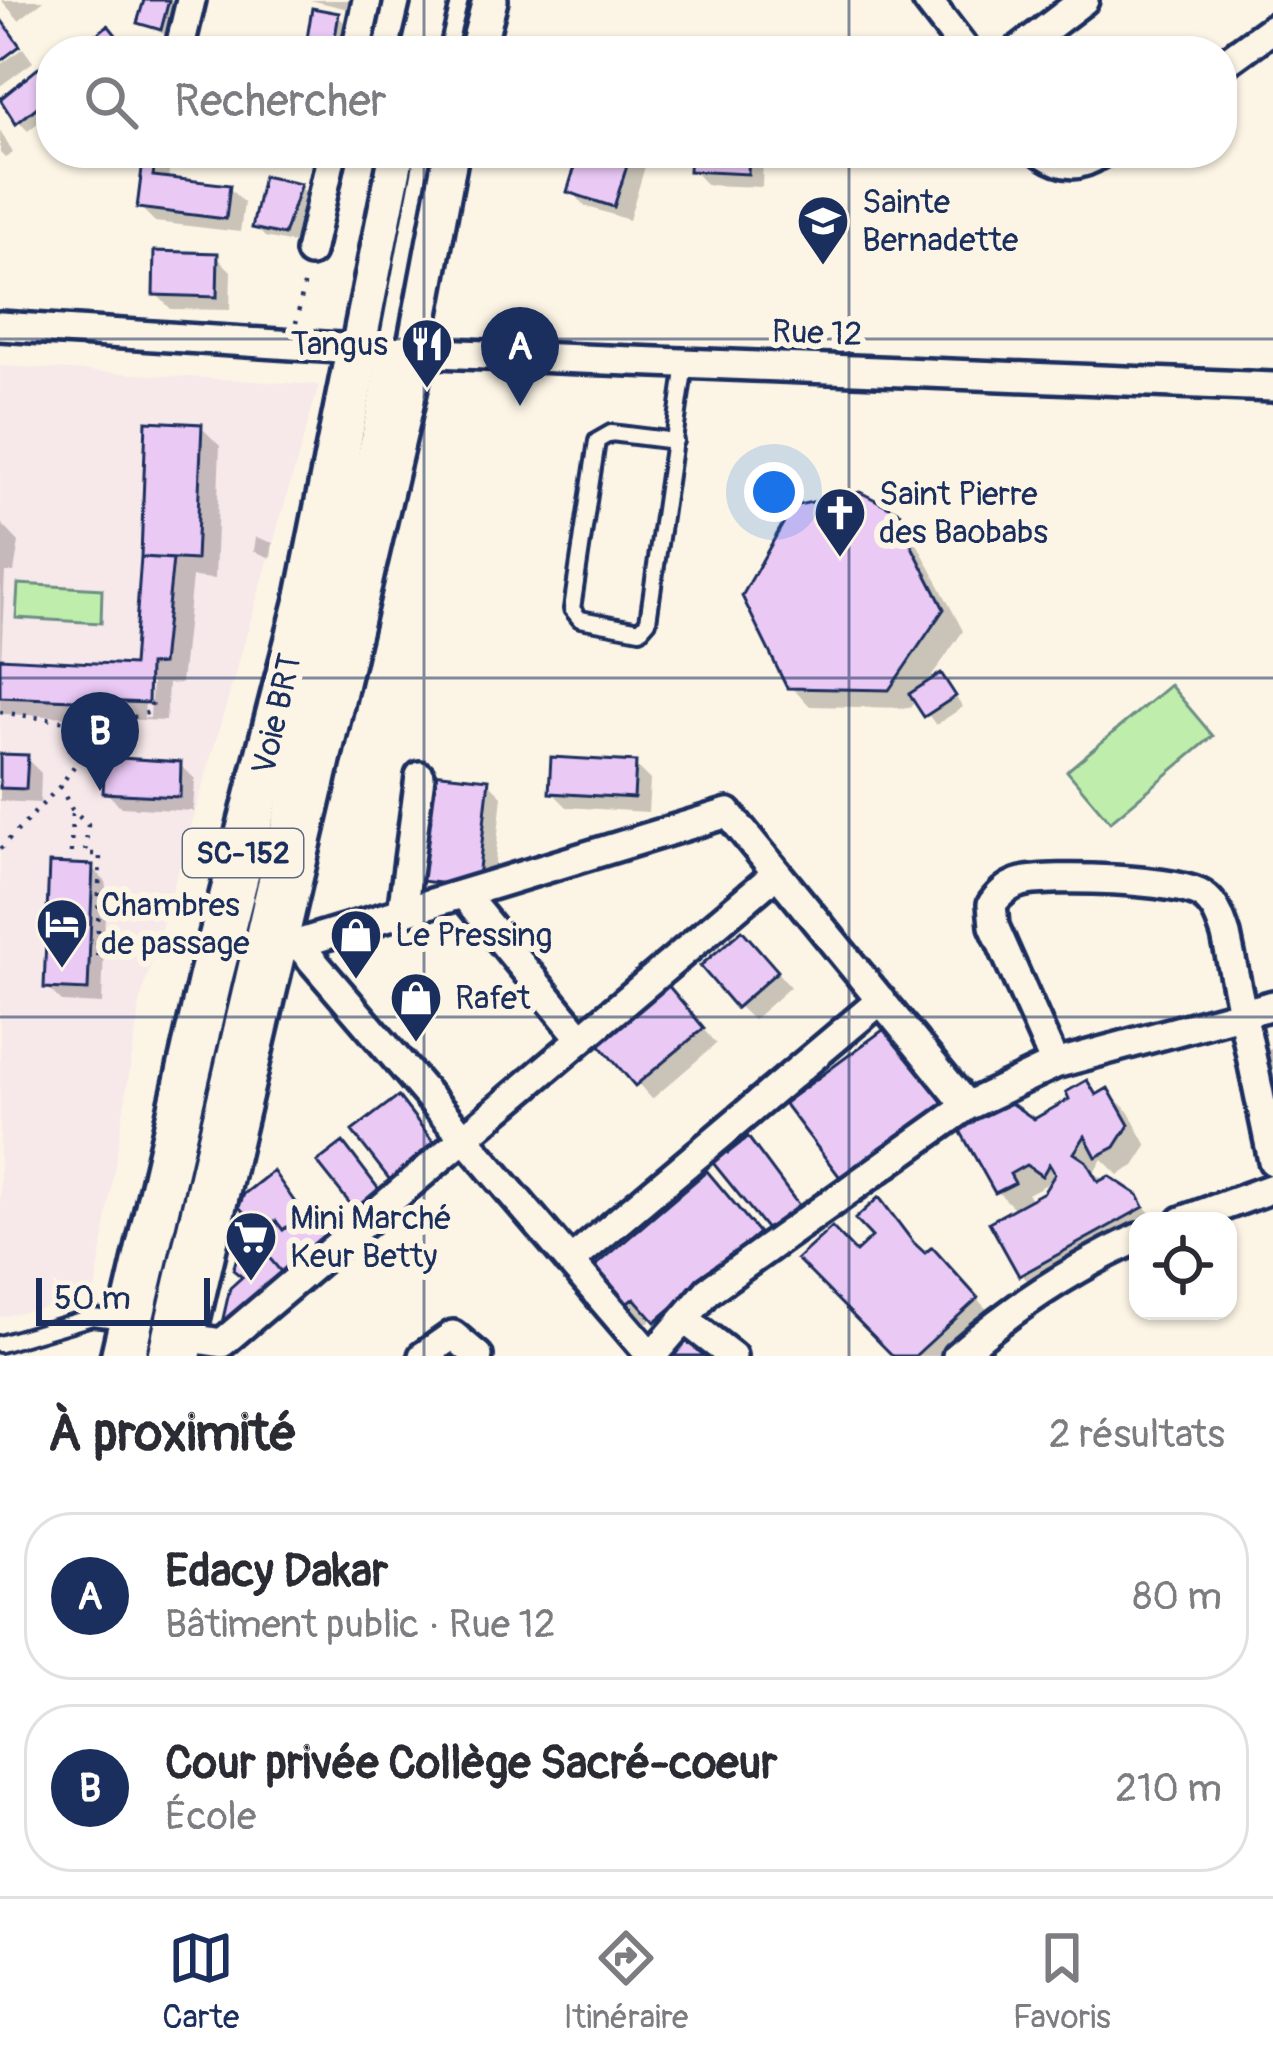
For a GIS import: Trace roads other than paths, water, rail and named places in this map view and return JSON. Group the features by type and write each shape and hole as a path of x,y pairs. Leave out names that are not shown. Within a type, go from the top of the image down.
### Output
{"main road":[{"path":"155,1345 286,948 386,350"},
{"name":"SC-152","path":"155,1345 211,976 309,594 386,350"}],"street":[{"path":"181,36 191,0"},
{"path":"359,36 367,0"},
{"path":"423,36 431,0"},
{"path":"481,36 490,0"},
{"path":"927,0 955,36"},
{"path":"1037,36 1084,0"},
{"path":"1237,54 1273,28"},
{"path":"310,252 329,168"},
{"path":"386,350 396,168"},
{"path":"386,350 447,168"},
{"name":"Rue 12","path":"0,326 386,350 1273,387"},
{"path":"402,914 420,776"},
{"path":"968,1106 728,813 286,948 464,1138 652,1356 708,1291 968,1106 1055,1064 1273,1005"},
{"path":"155,1345 222,1342 776,873"},
{"path":"1055,1064 994,926 992,904 1014,884 1063,880 1198,892 1219,916 1273,1161"},
{"path":"464,895 581,1038"},
{"path":"570,1262 881,1000"},
{"path":"1208,1212 1273,1189"},
{"path":"957,1356 1051,1285 1129,1243"},
{"path":"684,1319 732,1356"},
{"path":"423,1356 453,1334 478,1356"}],"lane":[{"path":"451,36 460,0"},
{"path":"386,350 420,168"},
{"path":"675,440 611,433 597,441 572,609 580,619 640,630 648,622 675,440 686,364"},
{"path":"0,1344 92,1317 155,1345"}],"place":[{"name":"Sainte Bernadette","path":"823,267"},
{"name":"Tangus","path":"427,390"},
{"name":"Edacy Dakar","path":"520,406"},
{"name":"Saint Pierre des Baobabs","path":"840,559"},
{"name":"Cour privée Collège Sacré-coeur","path":"100,791"},
{"name":"Chambres de passage","path":"62,970"},
{"name":"Le Pressing","path":"356,981"},
{"name":"Rafet","path":"416,1044"},
{"name":"Mini Marché Keur Betty","path":"251,1283"}]}
